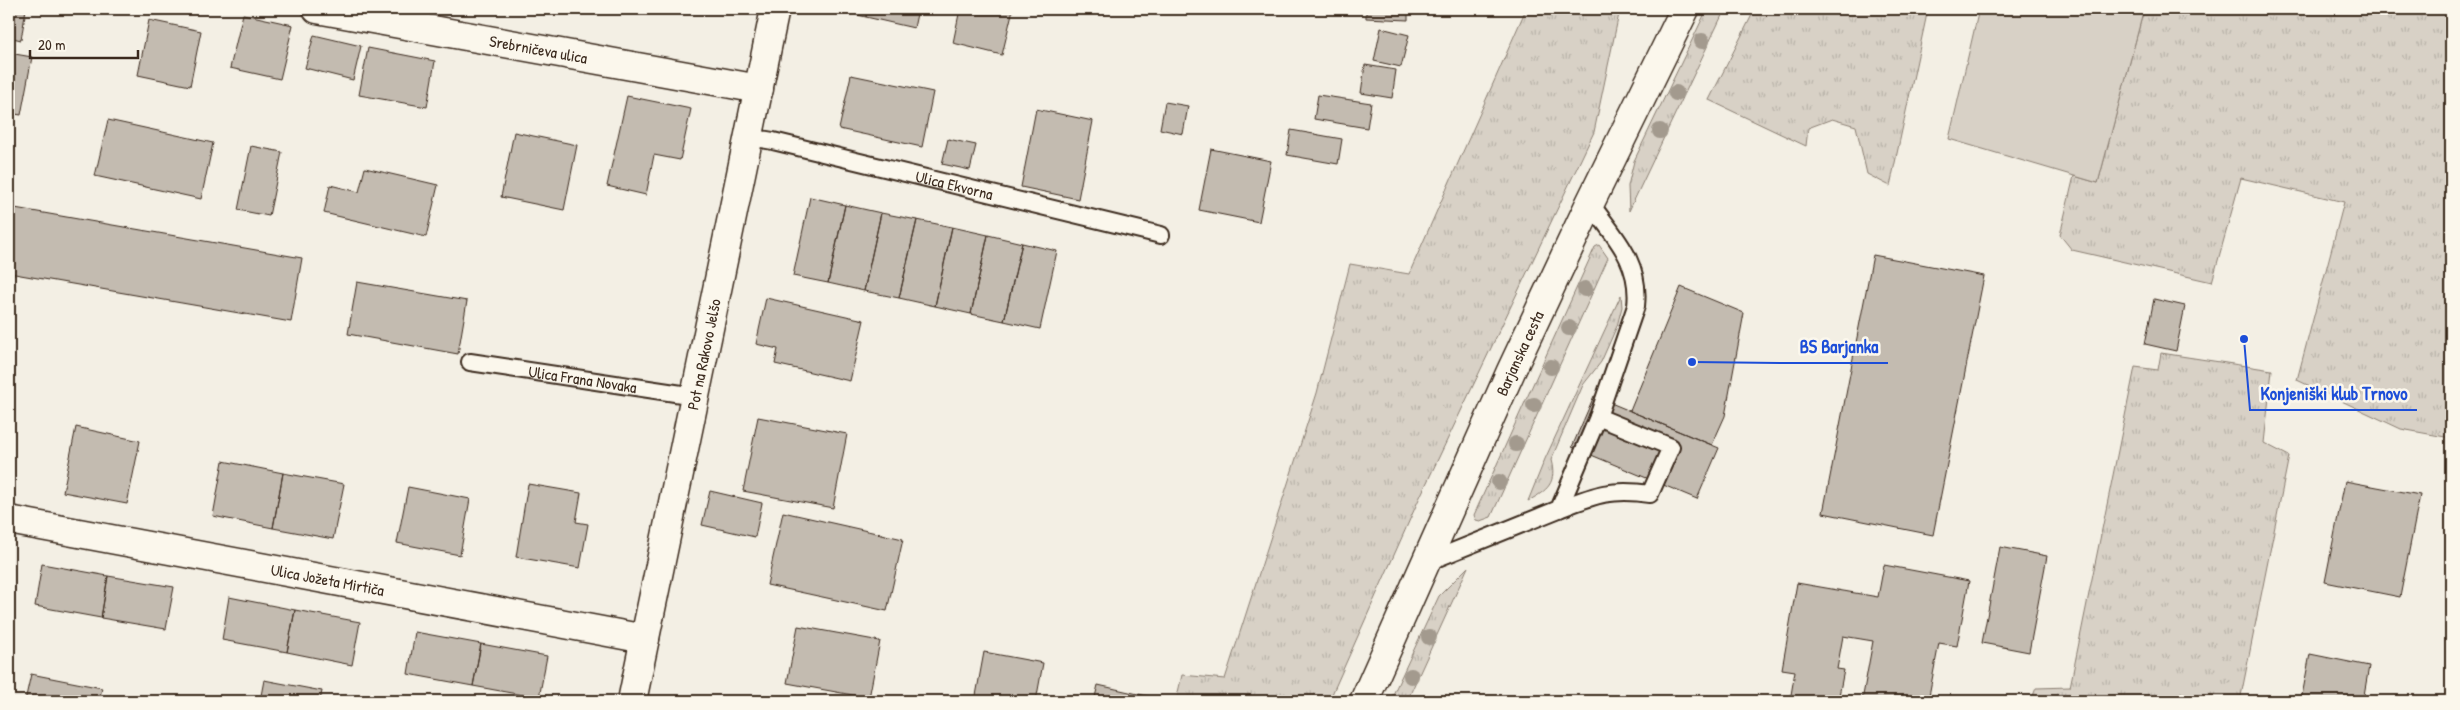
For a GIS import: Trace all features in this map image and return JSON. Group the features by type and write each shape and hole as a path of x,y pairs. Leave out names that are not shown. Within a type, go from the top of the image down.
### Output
{"street":[{"name":"Srebrničeva ulica","path":"317,9 759,89"},
{"name":"Pot na Rakovo Jelšo","path":"632,701 775,9"},
{"name":"Barjanska cesta","path":"1364,701 1425,562 1590,203 1685,9"},
{"name":"Ulica Jožeta Mirtiča","path":"9,520 645,639"}],"lane":[{"name":"Ulica Ekvorna","path":"749,138 773,141 1161,235"},
{"path":"1559,508 1598,417 1635,316 1638,294 1633,267 1624,250 1590,203"},
{"name":"Ulica Frana Novaka","path":"470,362 695,396"},
{"path":"1425,562 1598,494 1614,491 1650,494 1671,447 1598,417"}],"green space":[{"path":"1526,9 1620,9 1594,132 1419,499 1329,701 1176,701 1182,675 1225,679 1317,393 1350,264 1409,274"},
{"path":"1707,9 1725,9 1629,211 1628,186 1634,161"},
{"path":"1755,9 1928,9 1890,186 1867,174 1856,126 1832,119 1808,128 1806,146 1709,100"},
{"path":"1979,9 2144,9 2098,183 1949,139"},
{"path":"2144,9 2451,9 2451,438 2401,429 2297,380 2344,202 2241,178 2212,282 2072,250 2060,235 2074,176 2098,183"},
{"path":"1599,245 1608,258 1491,517 1480,521 1476,520 1474,515 1595,247"},
{"path":"1621,295 1622,307 1617,326 1601,362 1583,385 1551,460 1553,468 1552,480 1546,489 1528,501 1545,459"},
{"path":"2161,353 2272,370 2264,443 2289,456 2240,701 2031,701 2036,688 2070,687 2135,367 2158,370"},
{"path":"1468,567 1407,701 1390,701 1439,596"}],"building":[{"path":"9,9 26,9 21,40 9,37"},
{"path":"833,9 867,9 866,17"},
{"path":"867,9 918,9 914,28 866,17"},
{"path":"960,9 1013,9 1002,55 953,43"},
{"path":"1366,9 1408,9 1408,20 1366,18"},
{"path":"243,14 293,25 280,79 230,68"},
{"path":"149,20 201,31 190,86 138,75"},
{"path":"1381,28 1409,35 1401,67 1374,61"},
{"path":"314,35 361,46 353,80 305,68"},
{"path":"368,48 435,61 427,107 359,95"},
{"path":"9,53 32,57 21,115 9,113"},
{"path":"1365,65 1396,70 1392,98 1361,93"},
{"path":"851,75 933,92 922,147 839,129"},
{"path":"1318,95 1371,103 1367,128 1314,119"},
{"path":"627,96 691,109 680,160 654,155 646,195 607,186"},
{"path":"1165,102 1188,106 1183,134 1160,129"},
{"path":"1036,109 1093,121 1078,199 1021,187"},
{"path":"108,120 213,143 201,199 95,176"},
{"path":"1291,130 1342,139 1338,164 1287,155"},
{"path":"514,132 577,145 564,210 501,197"},
{"path":"948,139 976,145 970,170 942,164"},
{"path":"251,146 282,152 269,216 238,210"},
{"path":"1211,149 1271,161 1259,222 1199,210"},
{"path":"365,168 438,185 426,237 324,213 330,185 359,192"},
{"path":"810,197 845,205 828,283 793,276"},
{"path":"845,205 881,213 864,291 828,283"},
{"path":"9,207 302,258 291,322 9,273"},
{"path":"881,213 917,220 899,298 864,291"},
{"path":"917,220 952,227 935,306 899,298"},
{"path":"952,227 988,235 971,314 935,306"},
{"path":"988,235 1022,243 1004,321 971,314"},
{"path":"1022,243 1057,251 1040,329 1004,321"},
{"path":"1873,255 1984,276 1933,535 1823,513"},
{"path":"357,282 467,301 458,354 348,334"},
{"path":"1681,287 1744,313 1725,416 1712,445 1630,411"},
{"path":"766,298 864,320 850,381 775,364 778,349 756,344"},
{"path":"2154,299 2185,306 2176,351 2145,344"},
{"path":"1594,396 1719,448 1697,499 1572,447"},
{"path":"758,417 847,434 833,508 743,491"},
{"path":"76,427 140,441 127,504 63,492"},
{"path":"223,461 283,473 273,528 213,516"},
{"path":"283,473 344,484 333,539 273,528"},
{"path":"2345,481 2420,495 2400,597 2325,582"},
{"path":"528,484 581,493 576,522 588,524 580,568 516,557"},
{"path":"408,487 470,499 460,555 397,543"},
{"path":"710,491 762,503 755,537 702,525"},
{"path":"783,512 903,539 887,611 767,585"},
{"path":"2000,547 2047,556 2029,652 1982,643"},
{"path":"42,564 108,576 101,618 35,606"},
{"path":"1884,565 1969,581 1957,646 1939,643 1928,701 1862,701 1873,641 1843,636 1837,669 1844,670 1838,701 1790,701 1795,671 1782,669 1797,583 1878,597"},
{"path":"108,576 174,587 166,629 101,618"},
{"path":"229,597 295,610 287,652 222,640"},
{"path":"295,610 360,622 352,665 287,652"},
{"path":"798,626 880,641 869,698 787,683"},
{"path":"415,632 481,644 473,686 408,674"},
{"path":"481,644 547,656 539,698 473,686"},
{"path":"984,652 1043,663 1036,701 975,701"},
{"path":"2310,654 2369,666 2363,701 2301,701"},
{"path":"31,674 102,688 99,701 25,701"},
{"path":"264,680 322,691 320,701 260,701"},
{"path":"1098,685 1156,698 1155,701 1094,701"},
{"path":"724,697 745,701 723,701"}],"place":[{"name":"Konjeniški klub Trnovo","path":"2244,339"},
{"name":"BS Barjanka","path":"1692,362"}]}
